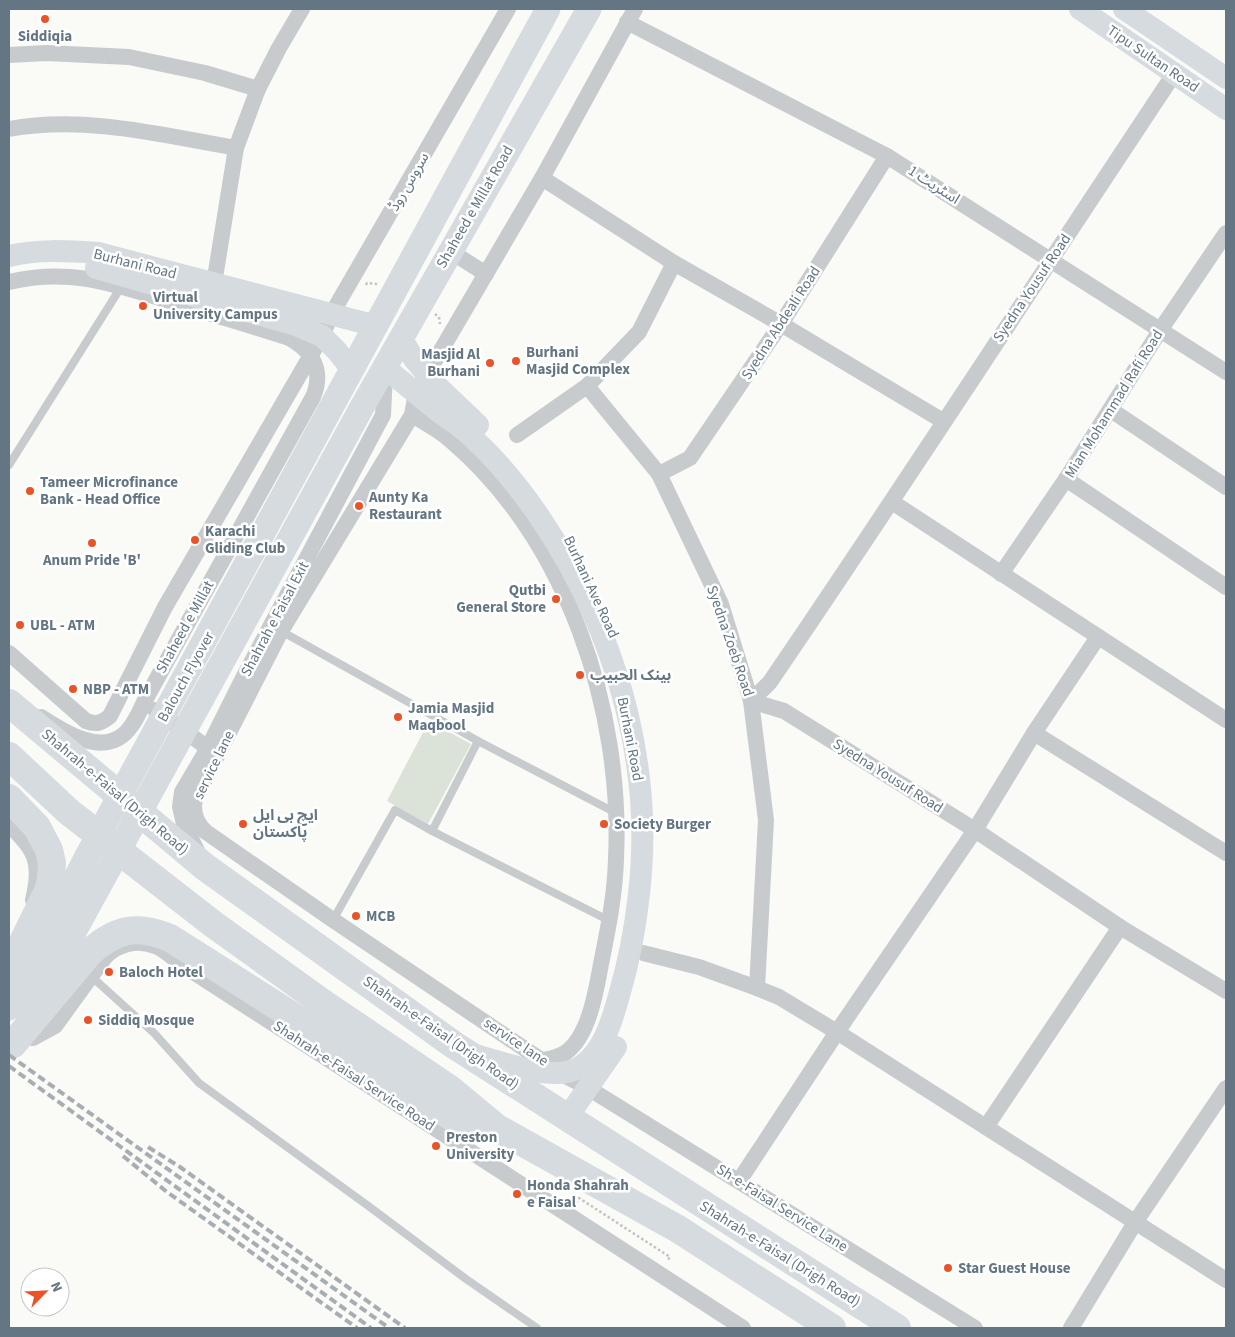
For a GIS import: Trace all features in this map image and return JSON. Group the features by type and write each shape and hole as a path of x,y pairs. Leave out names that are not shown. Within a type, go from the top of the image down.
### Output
{"highway":[{"name":"Shahrah-e-Faisal (Drigh Road)","path":"9,703 205,867 446,1039 897,1328"},
{"path":"9,756 69,812 214,924 323,1003 450,1088 497,1128 678,1229 832,1328"},
{"path":"9,798 38,827 49,850 52,863 48,891 19,950 12,1002"},
{"path":"18,1045 90,952 110,936 140,929 157,932 170,938 455,1119 497,1128"}],"main road":[{"path":"447,255 447,239 498,148 560,9"},
{"path":"551,28 578,9"},
{"name":"Shaheed e Millat Road","path":"362,407 589,9"},
{"name":"Shaheed e Millat Road","path":"370,336 424,237 551,28"},
{"name":"Balouch Flyover","path":"12,1002 86,858 370,336"},
{"name":"Balouch Flyover","path":"18,1045 362,407"}],"street":[{"path":"214,284 236,148 258,89 302,9"},
{"name":"سروس روڈ","path":"316,346 508,9"},
{"name":"Tipu Sultan Road","path":"1080,9 1226,109"},
{"name":"Tipu Sultan Road","path":"1124,9 1226,78"},
{"name":"اسٹریٹ 1","path":"631,16 887,156 1226,372"},
{"name":"service lane","path":"588,1088 562,1074 206,832 196,820 194,812 196,799 282,631 412,415 422,384 542,178 631,16"},
{"path":"9,55 46,53 129,57 205,73 258,89"},
{"path":"1174,74 1190,53"},
{"name":"Syedna Yousuf Road","path":"1174,74 943,421 892,502 770,682 751,701 784,711 975,830 1120,927 1226,991"},
{"path":"9,128 90,125 152,133 236,148"},
{"name":"Syedna Abdeali Road","path":"659,474 690,458 781,324 887,156"},
{"path":"542,178 674,263 781,324 943,421"},
{"name":"Mian Mohammad Rafi Road","path":"1001,574 1066,479 1161,329 1225,237"},
{"name":"Burhani Road","path":"9,256 20,253 60,250 98,253 332,315 370,336"},
{"path":"447,255 486,274"},
{"path":"516,435 587,386 639,332 674,263"},
{"name":"Burhani Road","path":"9,272 21,269 59,266 96,268 296,325 316,346 337,351 352,370"},
{"path":"9,282 23,278 60,275 96,279 289,338 302,346 316,346"},
{"name":"Burhani Ave Road","path":"401,338 422,384 440,390 502,446 538,489 586,568 615,634 632,686 641,724 652,798 653,864 650,911 643,953"},
{"path":"9,653 86,721 98,724 110,716 165,607 316,346"},
{"name":"Shaheed e Millat","path":"9,699 70,733 89,741 101,743 115,741 125,734 136,719 313,397 318,379 316,346"},
{"name":"Burhani Road","path":"385,368 422,384 509,477 546,528 593,614 612,663 630,727 641,808 642,860 631,954 617,1004 602,1043 590,1059 581,1066 562,1074"},
{"name":"Shahrah e Faisal Exit","path":"205,867 184,824 180,807 182,792 208,748 243,678 383,415 385,368"},
{"name":"Syedna Zoeb Road","path":"587,386 659,474 721,604 751,701 766,820 757,988"},
{"path":"1111,410 1226,487"},
{"path":"412,415 449,439 492,483 532,536 558,582 592,663 609,732 616,813 616,859 610,920 596,988 579,1040 556,1058 544,1060"},
{"path":"1066,479 1226,587"},
{"path":"892,502 1226,720"},
{"path":"740,1181 837,1032 975,830 1034,734 1098,637"},
{"path":"144,702 208,748"},
{"path":"1034,734 1226,853"},
{"path":"9,825 26,841 35,858 37,882 28,917 9,953"},
{"path":"986,1127 1120,927"},
{"name":"Shahrah-e-Faisal Service Road","path":"18,1045 55,1026 112,950 137,943 157,946 189,970 743,1328"},
{"path":"567,1118 615,1048 629,1006 643,953 699,967 779,998 837,1032 1226,1280"},
{"path":"468,1054 546,1073 562,1074"},
{"name":"Sh-e-Faisal Service Lane","path":"588,1088 975,1328"},
{"path":"1071,1328 1136,1221 1226,1088"}],"lane":[{"path":"9,465 121,287"},
{"path":"282,631 478,741 616,813"},
{"path":"432,831 478,741"},
{"path":"333,920 395,810 432,831 610,920"},
{"path":"92,977 154,1033 199,1083 466,1279 537,1328"}],"path":[{"path":"363,290 367,283 382,284"},
{"path":"575,1204 579,1198 670,1257 667,1262 659,1258"}],"shaded area":[{"path":"429,721 471,744 428,824 387,801"}],"railway":[{"path":"9,1055 389,1328"},
{"path":"9,1066 371,1328"},
{"path":"148,1147 180,1167 405,1328"},
{"path":"123,1156 167,1192 357,1328"}],"place":[{"name":"Siddiqia","path":"45,19"},
{"name":"Virtual University Campus","path":"143,306"},
{"name":"Burhani Masjid Complex","path":"516,361"},
{"name":"Masjid Al Burhani","path":"490,363"},
{"name":"Tameer Microfinance Bank - Head Office","path":"30,491"},
{"name":"Aunty Ka Restaurant","path":"359,506"},
{"name":"Karachi Gliding Club","path":"195,540"},
{"name":"Anum Pride 'B'","path":"92,543"},
{"name":"Qutbi General Store","path":"556,599"},
{"name":"UBL - ATM","path":"20,625"},
{"name":"بينک الحبيب","path":"580,675"},
{"name":"NBP - ATM","path":"73,689"},
{"name":"Jamia Masjid Maqbool","path":"398,717"},
{"name":"ایچ بی ایل پاکستان","path":"243,824"},
{"name":"Society Burger","path":"604,824"},
{"name":"MCB","path":"356,916"},
{"name":"Baloch Hotel","path":"109,972"},
{"name":"Siddiq Mosque","path":"88,1020"},
{"name":"Preston University","path":"436,1146"},
{"name":"Honda Shahrah e Faisal","path":"517,1194"},
{"name":"Star Guest House","path":"948,1268"}]}
